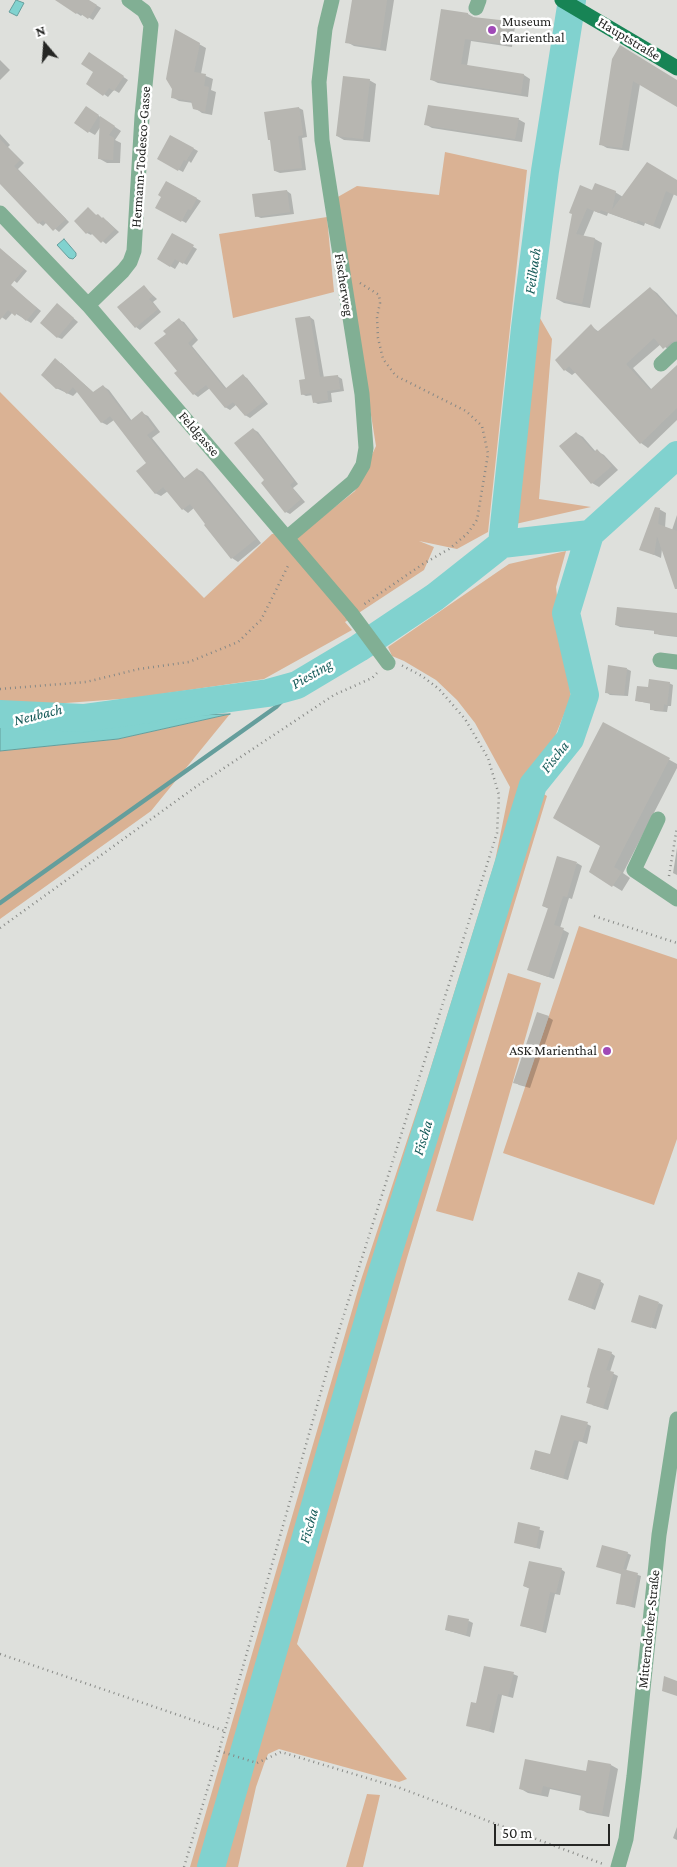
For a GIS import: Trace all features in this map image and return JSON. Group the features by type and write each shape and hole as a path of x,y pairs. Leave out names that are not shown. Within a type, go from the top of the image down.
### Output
{"main road":[{"name":"Hauptstraße","path":"562,0 677,68"}],"street":[{"name":"Hermann-Todesco-Gasse","path":"88,305 123,271 130,262 134,251 142,116 151,25 144,11 129,0"},
{"name":"Fischerweg","path":"292,543 353,482 363,465 366,448 362,394 322,140 319,82 325,29 332,0"},
{"name":"Feldgasse","path":"0,213 88,305 355,618 388,663"},
{"path":"661,364 677,349"},
{"path":"660,660 677,662"},
{"path":"658,819 634,870 672,895"},
{"name":"Mitterndorfer-Straße","path":"618,1867 626,1839 659,1536 677,1419"}],"path":[{"path":"342,269 379,295 378,338 383,359 396,376 466,411 482,426 488,454 477,520 467,534 449,549 422,564 355,618"},
{"path":"0,689 86,682 139,669 189,662 238,642 261,620 292,543"},
{"path":"0,928 198,786 334,695 372,678 388,663 402,665 422,676 439,689 465,719 488,758 499,795 497,833 334,1346 219,1752 184,1867"},
{"path":"672,895 677,827"},
{"path":"594,916 677,943"},
{"path":"0,1654 225,1731"},
{"path":"219,1752 257,1762 281,1752 400,1788 612,1867"}],"shaded area":[{"path":"445,152 527,170 488,532 457,549 419,541 434,547 424,570 345,622 352,630 264,679 134,698 25,706 0,723 0,392 204,598 272,534 302,533 355,491 376,446 336,198 357,186 439,195"},
{"path":"327,217 334,292 233,318 219,234"},
{"path":"533,306 552,339 539,499 591,507 511,525"},
{"path":"566,551 556,587 571,697 550,749 524,782 547,796 407,1258 297,1644 407,1779 399,1782 279,1749 268,1754 256,1787 238,1867 190,1867 360,1283 427,1080 495,861 510,787 475,723 457,700 436,680 392,656 388,647 509,564"},
{"path":"230,714 151,811 0,919 0,751 118,739"},
{"name":"ASK Marienthal","path":"579,926 677,959 677,1139 654,1205 503,1153"},
{"path":"508,973 541,983 473,1221 436,1211"},
{"path":"367,1794 380,1795 363,1867 346,1867"}],"water":[{"path":"16,0 24,3 17,16 9,12"},
{"path":"64,239 76,253 73,259 69,258 57,245"},
{"path":"230,714 118,739 0,751 0,727 83,718"}],"building":[{"path":"55,0 89,0 97,5 88,19 78,12 76,14"},
{"path":"352,0 387,0 380,48 345,43"},
{"path":"441,9 468,13 468,15 473,17 509,21 505,44 465,39 461,64 524,74 521,94 430,80"},
{"path":"175,29 200,43 194,72 206,74 204,86 209,87 205,112 193,109 191,101 171,98 172,89 166,79"},
{"path":"620,45 677,80 677,107 633,81 622,148 599,145 612,59"},
{"path":"89,52 124,76 114,91 109,88 103,96 86,84 93,72 81,64"},
{"path":"343,76 370,79 363,139 336,136"},
{"path":"428,105 519,118 515,139 424,125"},
{"path":"86,106 99,115 88,133 74,123"},
{"path":"299,107 303,135 298,136 302,168 274,171 264,112"},
{"path":"100,116 115,126 109,135 114,138 113,160 98,159"},
{"path":"170,135 194,148 178,171 157,159"},
{"path":"0,139 20,160 14,166 66,219 53,231 43,220 38,224 0,184"},
{"path":"647,162 677,180 677,196 666,191 653,226 638,220 636,223 601,210 599,213 587,208 576,234 595,238 582,304 556,299 572,214 569,213 580,185 592,190 595,183 616,191 612,210"},
{"path":"166,181 197,198 191,210 188,209 181,222 155,208 161,197 158,195"},
{"path":"287,190 290,212 255,217 252,194"},
{"path":"88,207 96,215 98,214 103,217 115,229 101,243 89,231 86,234 74,221"},
{"path":"172,233 194,245 183,264 175,259 170,267 157,259"},
{"path":"0,248 24,269 11,285 37,308 26,321 17,313 15,316 8,310 0,320"},
{"path":"144,285 153,296 149,299 158,309 135,328 117,307"},
{"path":"650,287 677,318 677,340 671,342 663,349 654,338 626,364 650,390 677,365 677,408 640,444 569,366 564,371 555,360 591,324 597,332"},
{"path":"57,303 74,318 57,338 40,323"},
{"path":"310,316 320,377 338,375 340,389 327,391 328,400 313,403 311,393 301,395 299,380 305,379 295,318"},
{"path":"179,318 194,337 188,343 225,389 243,374 264,401 245,416 233,402 225,408 206,385 193,395 174,373 177,371 154,343 166,334 163,331"},
{"path":"55,358 93,392 103,385 130,421 142,411 155,429 147,435 183,479 197,468 256,539 231,559 190,504 182,510 163,487 155,494 136,471 146,463 110,416 101,423 73,387 67,394 60,388 56,389 41,375"},
{"path":"253,428 294,481 290,485 301,499 285,513 261,483 264,480 234,443"},
{"path":"576,432 594,452 597,449 612,466 591,484 559,446"},
{"path":"655,507 660,508 658,524 677,531 677,589 675,589 657,536 654,555 639,550"},
{"path":"617,607 677,613 677,636 654,634 654,630 615,625"},
{"path":"608,665 627,668 624,695 605,693"},
{"path":"649,679 670,682 667,705 664,704 663,711 650,710 650,703 635,701 637,686 648,687"},
{"path":"603,722 670,758 614,867 622,872 612,887 589,872 600,846 553,818"},
{"path":"557,856 577,862 567,897 563,896 554,925 564,928 548,977 527,970 548,908 542,906"},
{"path":"537,1012 549,1016 525,1086 513,1083"},
{"path":"578,1272 601,1280 591,1308 568,1300"},
{"path":"639,1295 659,1302 651,1328 631,1322"},
{"path":"598,1348 612,1352 606,1370 614,1372 603,1408 586,1403 590,1388 587,1387"},
{"path":"561,1415 588,1422 582,1442 574,1440 563,1478 530,1469 535,1450 550,1454"},
{"path":"518,1522 540,1527 536,1548 514,1543"},
{"path":"602,1545 628,1552 623,1569 638,1573 631,1606 616,1604 621,1574 596,1567"},
{"path":"529,1561 562,1568 556,1593 550,1592 542,1631 520,1626 529,1588 523,1586"},
{"path":"448,1615 469,1619 466,1635 445,1630"},
{"path":"484,1666 514,1672 508,1696 498,1694 489,1731 466,1726 471,1702 476,1703"},
{"path":"664,1676 677,1681 677,1696 662,1691"},
{"path":"525,1759 586,1771 588,1760 611,1764 602,1814 579,1810 581,1794 543,1786 541,1794 519,1789"}],"waterway":[{"name":"Feilbach","path":"502,544 525,328 545,171 572,0"},
{"name":"Fischa","path":"211,1867 381,1276 533,785 570,739 585,695 566,613 590,534 677,455"},
{"name":"Piesting","path":"0,714 83,718 268,693 297,685 359,648 435,597 502,544 590,534"},
{"path":"0,903 276,707 297,685"}],"place":[{"name":"Museum Marienthal","path":"492,30"},
{"name":"ASK Marienthal","path":"607,1051"}],"water label":[{"name":"Neubach","path":"38,715"}]}
